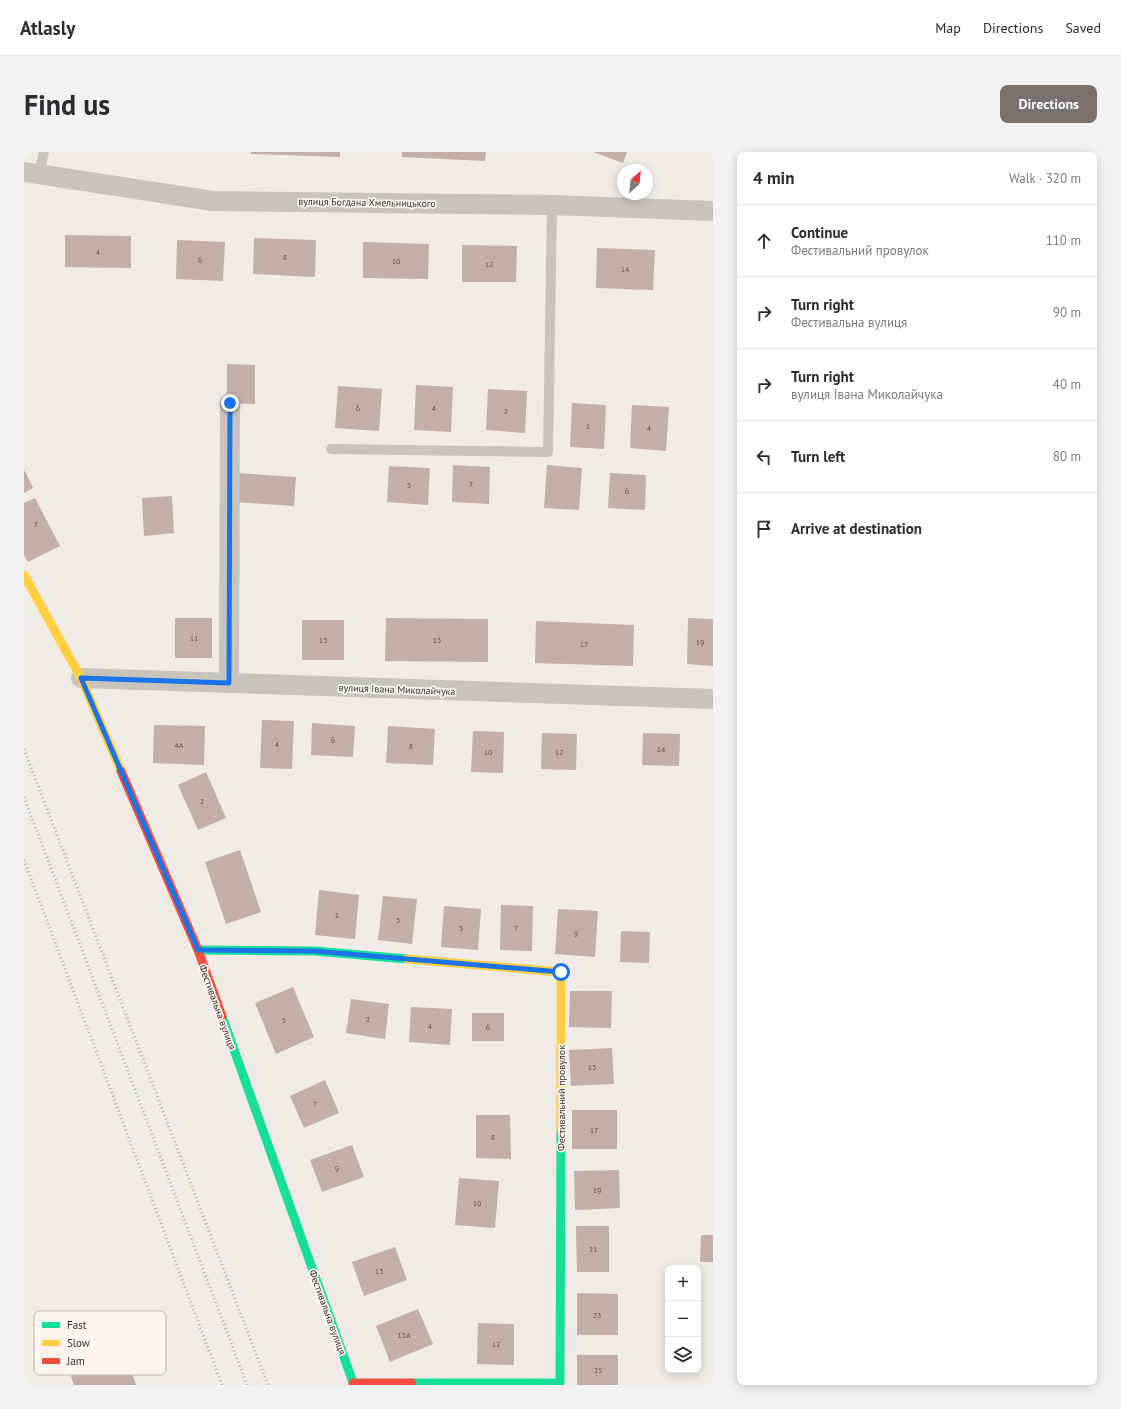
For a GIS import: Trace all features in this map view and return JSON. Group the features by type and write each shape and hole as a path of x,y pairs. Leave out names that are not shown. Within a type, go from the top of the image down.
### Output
{"street":[{"name":"вулиця Богдана Хмельницького","path":"32,173 213,201 552,205 713,211"},
{"path":"229,683 230,403"},
{"name":"Фестивальна вулиця","path":"24,575 81,678 198,950 354,1384"},
{"name":"вулиця Івана Миколайчука","path":"81,678 713,699"},
{"name":"Фестивальний провулок","path":"198,950 314,951 561,972 560,1383 354,1384"}],"lane":[{"path":"32,173 44,152"},
{"path":"331,449 548,452 552,205"}],"building":[{"path":"251,152 340,152 340,157 251,154"},
{"path":"402,152 486,152 485,161 402,157"},
{"path":"593,152 627,152 623,163"},
{"path":"65,235 131,236 131,268 65,267"},
{"path":"254,238 316,240 315,277 253,274"},
{"path":"177,240 225,242 223,281 176,279"},
{"path":"363,242 429,244 428,279 363,278"},
{"path":"462,245 517,246 516,282 462,282"},
{"path":"597,248 655,250 653,290 596,288"},
{"path":"227,364 255,365 255,404 227,403"},
{"path":"416,385 453,387 451,432 414,430"},
{"path":"338,386 382,389 379,431 335,428"},
{"path":"488,389 527,391 525,433 486,430"},
{"path":"572,403 606,405 604,449 570,447"},
{"path":"632,405 669,407 666,451 630,448"},
{"path":"453,465 490,467 489,504 452,502"},
{"path":"547,465 582,468 579,510 544,508"},
{"path":"389,466 430,468 428,505 387,502"},
{"path":"24,469 33,488 24,493"},
{"path":"237,473 296,477 294,506 235,502"},
{"path":"610,473 646,475 645,510 608,508"},
{"path":"172,496 174,533 144,536 142,498"},
{"path":"35,498 60,546 28,562 24,555 24,503"},
{"path":"175,618 212,618 212,658 175,658"},
{"path":"386,618 488,619 488,662 385,661"},
{"path":"688,618 713,619 713,666 687,664"},
{"path":"302,620 344,620 344,660 302,660"},
{"path":"536,621 634,625 633,666 535,663"},
{"path":"262,720 294,721 292,769 260,768"},
{"path":"312,723 355,726 353,757 311,755"},
{"path":"154,725 205,726 204,765 153,763"},
{"path":"388,726 435,729 433,765 386,763"},
{"path":"473,731 504,732 503,773 471,772"},
{"path":"542,733 577,734 576,770 541,769"},
{"path":"643,733 680,734 679,766 642,765"},
{"path":"206,772 226,818 198,830 178,785"},
{"path":"240,850 261,912 226,924 205,862"},
{"path":"319,890 359,895 355,939 315,935"},
{"path":"383,896 417,899 412,944 378,940"},
{"path":"501,905 533,906 532,951 500,950"},
{"path":"444,906 481,909 478,950 441,947"},
{"path":"558,909 598,911 595,957 555,954"},
{"path":"621,931 650,932 649,963 620,962"},
{"path":"293,987 314,1037 276,1054 255,1003"},
{"path":"570,991 612,991 611,1028 569,1027"},
{"path":"351,999 389,1004 385,1039 346,1033"},
{"path":"411,1007 452,1009 450,1045 409,1042"},
{"path":"472,1013 504,1013 504,1041 472,1041"},
{"path":"612,1048 614,1084 571,1086 569,1050"},
{"path":"325,1080 339,1113 304,1128 290,1096"},
{"path":"572,1110 617,1110 617,1149 572,1149"},
{"path":"476,1115 510,1115 511,1159 476,1158"},
{"path":"352,1145 364,1177 322,1192 310,1160"},
{"path":"619,1170 620,1208 575,1210 574,1171"},
{"path":"459,1178 499,1181 495,1228 455,1225"},
{"path":"576,1226 609,1226 609,1272 577,1272"},
{"path":"701,1235 713,1235 713,1262 700,1262"},
{"path":"395,1247 407,1280 364,1296 352,1262"},
{"path":"577,1293 618,1294 618,1335 577,1335"},
{"path":"418,1309 433,1344 390,1362 376,1326"},
{"path":"478,1323 514,1324 514,1365 477,1364"},
{"path":"577,1355 618,1355 618,1385 577,1385"},
{"path":"70,1375 133,1375 136,1385 74,1385"}],"railway":[{"path":"24,749 268,1385"},
{"path":"24,797 247,1385"},
{"path":"24,860 222,1385"}],"traffic: fast":[{"path":"198,950 315,951 407,959"},
{"path":"222,1016 354,1385"},
{"path":"412,1383 560,1383 561,1130"}],"traffic: slow":[{"path":"24,575 81,678 121,771"},
{"path":"407,959 561,972 561,1130"}],"traffic: jam":[{"path":"121,771 198,950 222,1016"},
{"path":"353,1383 412,1383"}],"route":[{"path":"230,403 229,683 81,678 198,950 314,951 561,972"}]}
